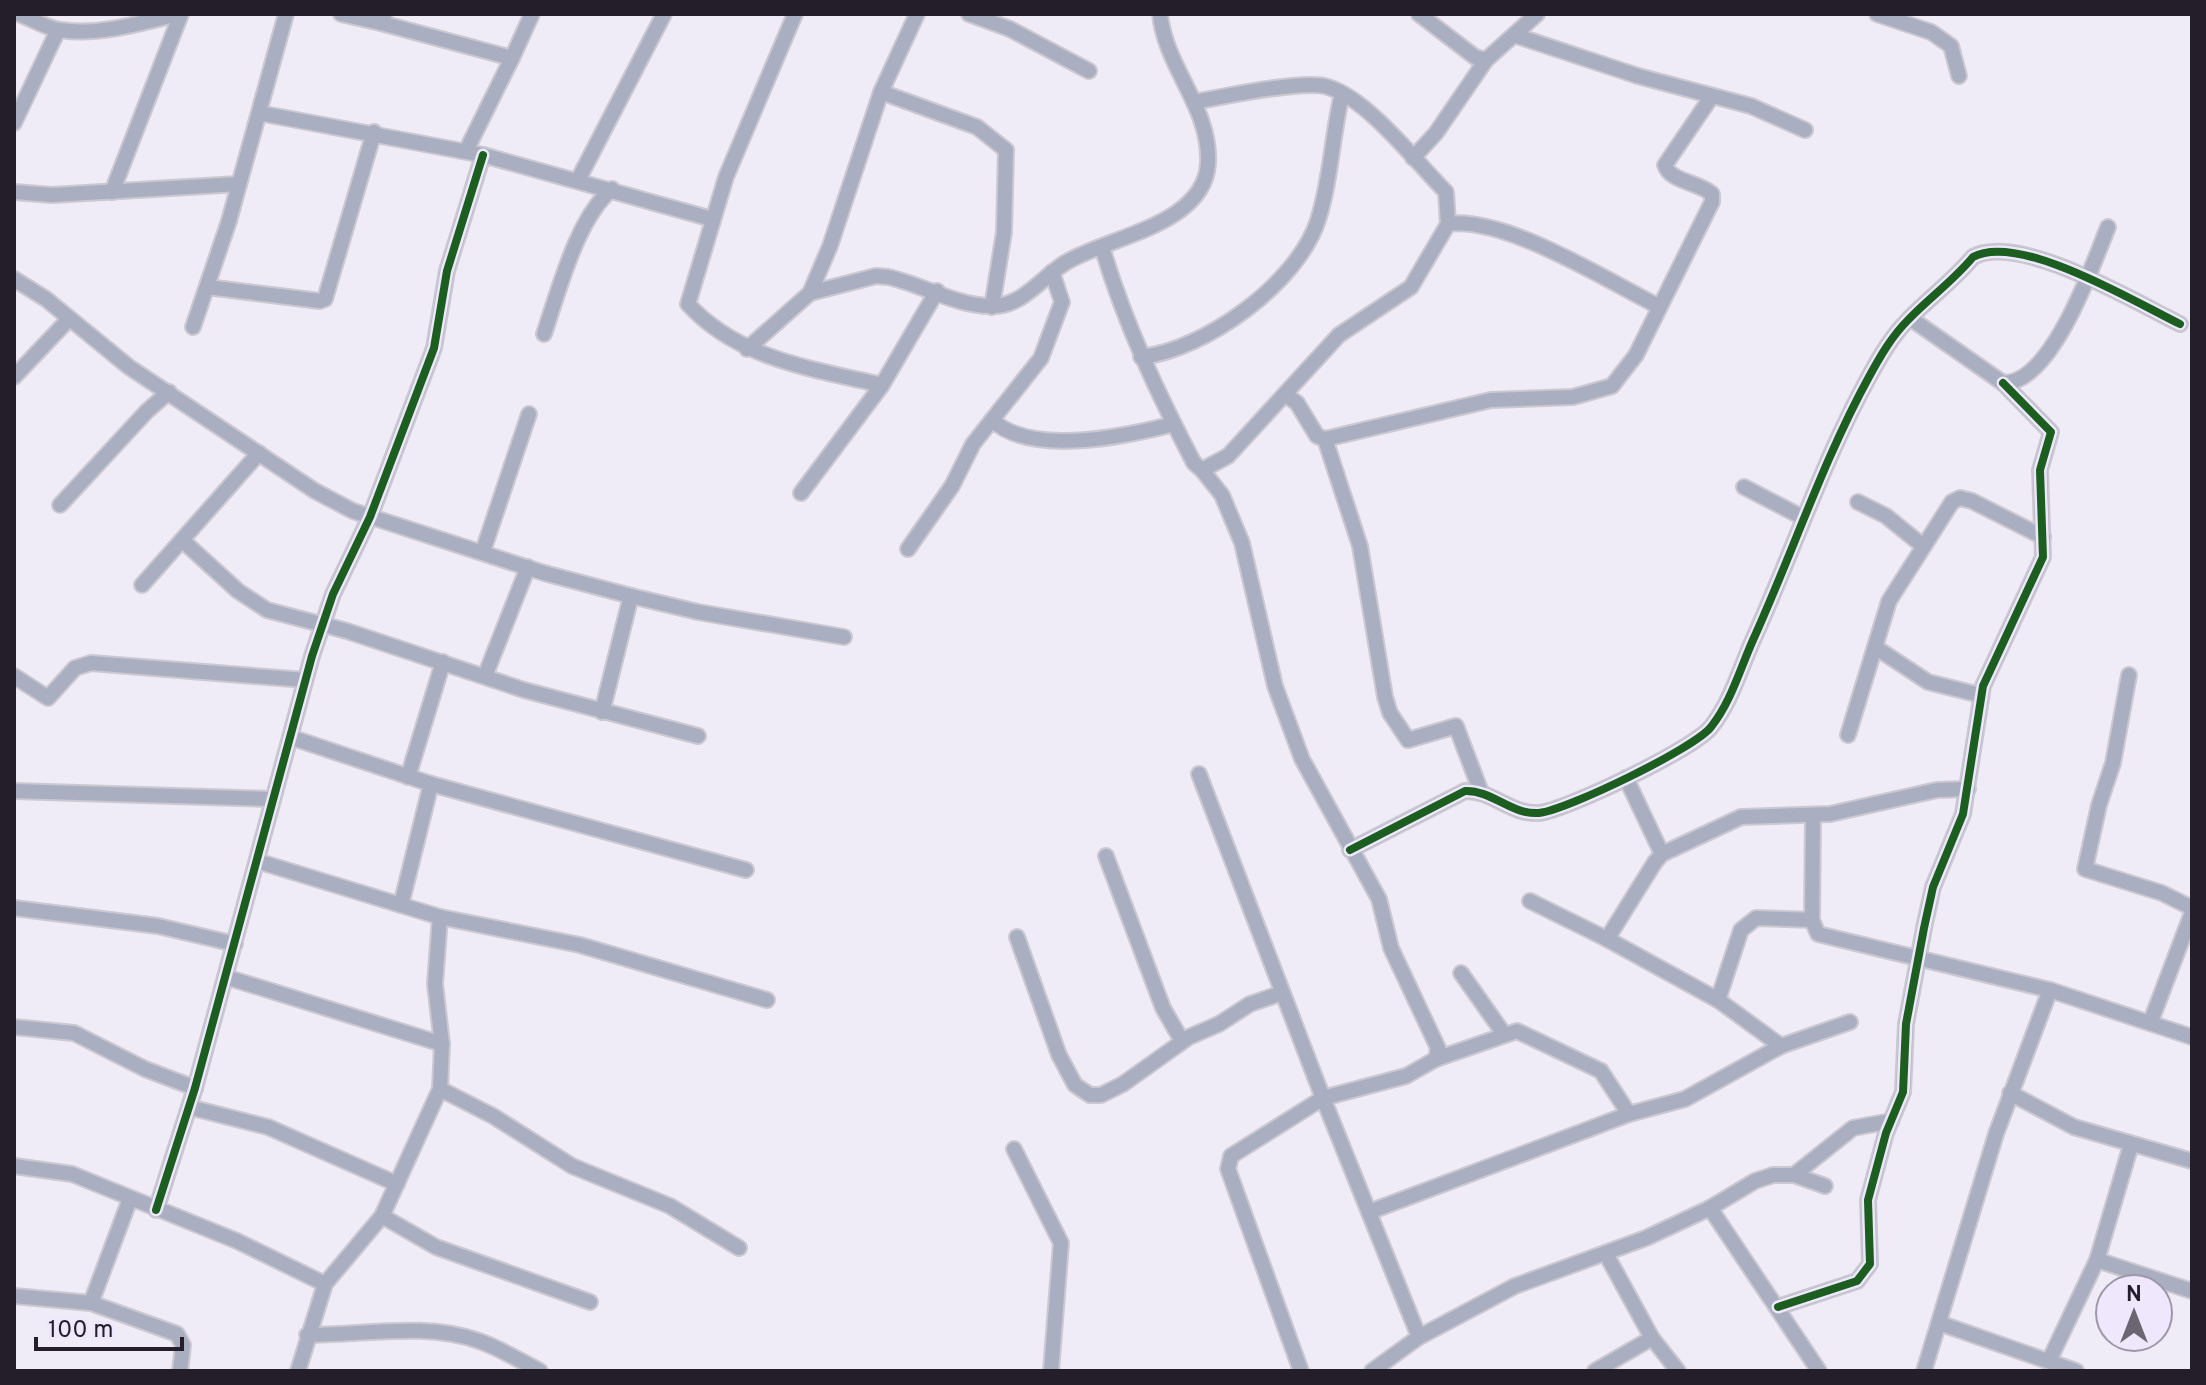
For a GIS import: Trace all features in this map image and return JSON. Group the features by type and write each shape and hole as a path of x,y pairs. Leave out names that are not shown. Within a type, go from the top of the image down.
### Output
{"street":[{"path":"19,14 58,30 179,14 112,192"},
{"path":"193,327 239,184 286,14"},
{"path":"341,14 383,18 512,58"},
{"path":"466,151 532,14"},
{"path":"578,180 664,14"},
{"path":"795,14 744,132 712,219 688,304 747,349 767,357 882,385"},
{"path":"747,349 810,293 830,246 881,92 917,14"},
{"path":"969,14 1010,29 1089,71"},
{"path":"810,293 876,276 913,282 992,307 1014,302 1066,262 1164,222 1196,193 1208,166 1202,124 1165,42 1160,14"},
{"path":"1419,14 1475,57 1486,60"},
{"path":"1413,158 1436,133 1486,60 1517,36 1537,14"},
{"path":"1877,14 1931,32 1951,46 1959,76"},
{"path":"14,121 58,30"},
{"path":"1517,36 1751,106 1805,130"},
{"path":"1194,102 1314,85 1342,94 1446,192 1448,224"},
{"path":"881,92 977,127 1006,150 1004,232 992,307"},
{"path":"1141,357 1160,355 1216,330 1237,316 1294,264 1318,221 1342,94"},
{"path":"1286,395 1297,403 1317,436 1325,439 1491,400 1573,397 1601,391 1619,380 1636,355 1658,306 1684,263 1713,197 1705,187 1672,175 1665,165 1712,96"},
{"path":"259,113 466,151 712,219"},
{"path":"207,287 320,301 325,299 374,132"},
{"path":"156,1210 195,1088 305,680 333,594 370,517 434,348 447,271 483,155"},
{"path":"14,192 52,195 239,184"},
{"path":"594,184 596,203"},
{"path":"544,334 596,203 612,189"},
{"path":"1202,470 1228,456 1339,335 1411,287 1422,272 1439,233 1448,224 1465,224 1529,241 1658,306"},
{"path":"2003,383 2022,376 2053,344 2071,317 2108,227"},
{"path":"1102,247 1116,296 1141,357 1194,463 1222,495 1242,543 1275,686 1291,734 1310,779 1379,899 1391,948 1438,1048 1436,1059"},
{"path":"1350,850 1457,793 1481,792 1515,810 1537,813 1584,799 1692,744 1709,730 1724,709 1777,588 1802,517 1870,374 1910,318 1948,286 1973,257 1984,253 2038,256 2180,324"},
{"path":"908,549 952,486 973,444 1025,381 1052,337 1062,302 1052,272"},
{"path":"14,279 129,367 331,501 370,517 631,596 698,612 844,637"},
{"path":"801,493 882,385 937,291"},
{"path":"1778,1307 1857,1281 1866,1272 1870,1254 1868,1200 1891,1121 1903,1092 1906,1024 1933,887 1963,814 1980,695 2003,637 2043,557 2040,470 2051,432 2003,383 1910,318"},
{"path":"14,377 69,319"},
{"path":"60,505 169,392"},
{"path":"483,551 529,414"},
{"path":"992,420 1007,432 1057,441 1118,437 1174,424"},
{"path":"1325,439 1360,546 1390,713 1408,740 1456,726 1481,792"},
{"path":"142,585 259,453"},
{"path":"1744,487 1802,517"},
{"path":"1848,735 1895,589 1952,502 1960,498 1972,501 2043,537"},
{"path":"1858,502 1886,516 1923,546"},
{"path":"182,540 253,602 602,712 698,736"},
{"path":"485,676 528,567"},
{"path":"602,712 631,596"},
{"path":"1875,647 1928,682 1980,695"},
{"path":"408,777 443,662"},
{"path":"14,676 48,698 75,668 91,663 305,680"},
{"path":"2129,675 2113,763 2099,805 2085,869 2162,893 2192,910 2151,1021"},
{"path":"290,737 431,784 746,870"},
{"path":"1199,774 1323,1098 1419,1337"},
{"path":"1626,778 1662,854"},
{"path":"401,905 431,784"},
{"path":"1607,939 1662,854 1741,817 1813,815 1937,790 1968,789"},
{"path":"14,791 271,799"},
{"path":"1813,815 1812,920 1818,934 1850,939 2050,990 2192,1037"},
{"path":"1106,856 1163,1008 1182,1041"},
{"path":"257,861 440,917 580,945 767,1000"},
{"path":"1530,901 1718,1000 1781,1046"},
{"path":"14,908 158,926 235,944"},
{"path":"298,1371 325,1284 382,1216 440,1089 442,1044 435,984 440,917"},
{"path":"1718,1000 1741,930 1748,923 1756,918 1812,920"},
{"path":"1017,937 1059,1055 1075,1085 1084,1092 1101,1095 1123,1084 1182,1041 1250,1004 1282,993"},
{"path":"1461,973 1504,1034"},
{"path":"226,977 442,1044"},
{"path":"1924,1371 2010,1093 2050,990"},
{"path":"1369,1212 1629,1114 1685,1099 1781,1046 1850,1022"},
{"path":"14,1027 74,1033 145,1069 195,1088"},
{"path":"1301,1371 1228,1162 1231,1156 1323,1098 1406,1076 1436,1059 1517,1031 1601,1071 1629,1114"},
{"path":"440,1089 493,1116 572,1166 670,1206 739,1248"},
{"path":"2010,1093 2074,1127 2192,1161"},
{"path":"189,1107 268,1127 397,1184"},
{"path":"1794,1175 1853,1128 1891,1121"},
{"path":"2049,1361 2097,1260 2131,1145"},
{"path":"1014,1149 1061,1243 1051,1371"},
{"path":"14,1166 72,1174 237,1241 325,1284"},
{"path":"1372,1371 1419,1337 1515,1286 1606,1254 1710,1208 1755,1181 1773,1175 1794,1175 1825,1186"},
{"path":"91,1303 130,1199"},
{"path":"1710,1208 1819,1371"},
{"path":"382,1216 436,1247 590,1302"},
{"path":"1606,1254 1652,1338 1678,1371"},
{"path":"2097,1260 2192,1291"},
{"path":"14,1296 91,1303 177,1334 183,1345 180,1371"},
{"path":"1939,1323 2076,1371"},
{"path":"307,1335 419,1332 458,1335 481,1341 540,1371"},
{"path":"1595,1371 1652,1338"}],"cycle path":[{"path":"156,1210 195,1088 312,656 333,594 370,517 434,348 447,271 483,155"},
{"path":"1350,850 1465,791 1484,794 1529,813 1554,809 1657,763 1711,727 1730,696 1823,473 1874,368 1902,326 1973,257 1993,252 2047,261 2180,324"},
{"path":"1778,1307 1857,1281 1870,1264 1868,1200 1886,1133 1903,1092 1906,1024 1933,887 1963,814 1983,686 2043,557 2040,470 2051,432 2003,383"}]}
